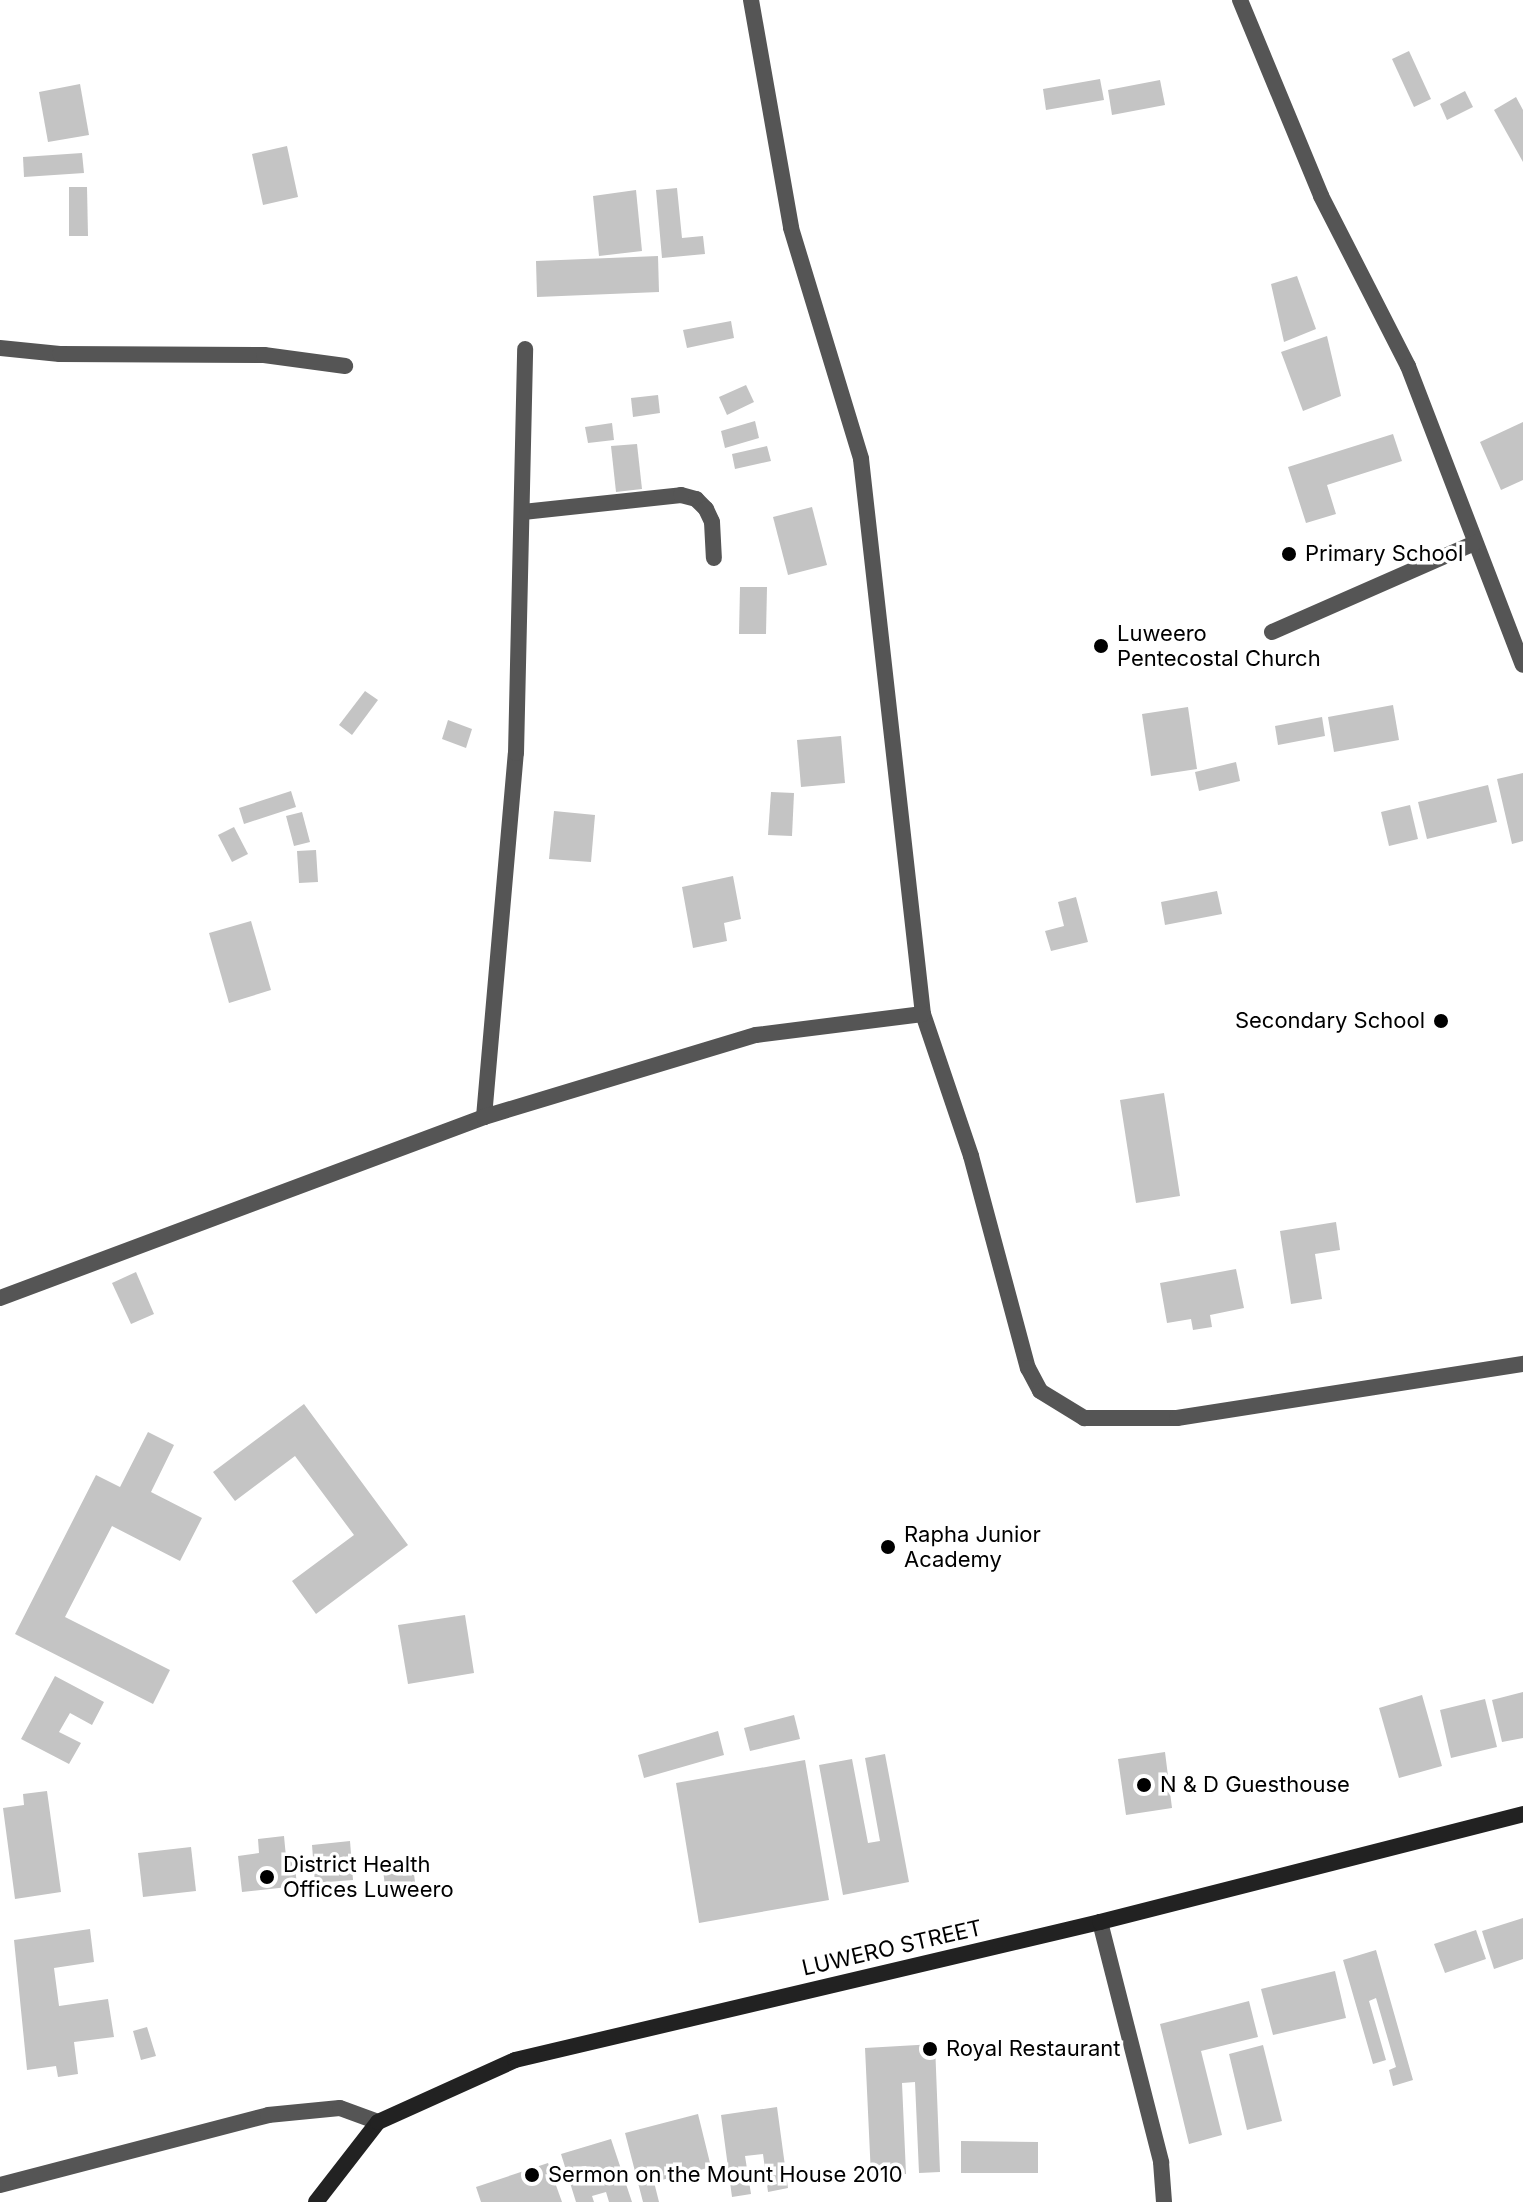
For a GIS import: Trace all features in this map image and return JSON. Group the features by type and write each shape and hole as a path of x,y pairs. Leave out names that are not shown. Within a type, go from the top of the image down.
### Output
{"main road":[{"name":"LUWERO STREET","path":"316,2202 378,2122 515,2060 1100,1922 1523,1814"}],"street":[{"path":"751,0 791,228 861,459 923,1014 971,1156 1028,1368 1040,1391 1059,1407 1084,1418 1111,1421 1177,1418 1523,1364"},
{"path":"1240,0 1321,196 1408,366 1523,665"},
{"path":"0,348 60,354 264,355 345,366"},
{"path":"484,1117 516,753 525,349"},
{"path":"523,512 681,495 706,509 712,522 714,558"},
{"path":"1272,632 1475,543"},
{"path":"0,1298 484,1117 756,1035 923,1014"},
{"path":"1100,1922 1161,2162 1164,2202"},
{"path":"0,2185 268,2115 340,2108 378,2122"}],"building":[{"path":"1409,51 1431,99 1414,107 1392,59"},
{"path":"1100,79 1104,100 1046,110 1043,89"},
{"path":"1160,80 1165,105 1112,115 1108,90"},
{"path":"80,84 89,135 48,142 39,92"},
{"path":"1465,91 1473,107 1447,120 1440,104"},
{"path":"1516,97 1523,110 1523,162 1494,110"},
{"path":"287,146 298,197 263,205 252,154"},
{"path":"82,153 84,173 24,177 23,157"},
{"path":"69,187 87,187 88,236 69,236"},
{"path":"677,188 682,238 703,236 705,254 662,258 656,190"},
{"path":"636,190 642,251 599,256 593,196"},
{"path":"658,256 659,292 537,297 536,261"},
{"path":"1297,276 1316,329 1284,342 1271,284"},
{"path":"731,321 734,338 687,348 683,330"},
{"path":"1327,336 1341,396 1303,411 1281,352"},
{"path":"746,385 754,402 727,415 719,397"},
{"path":"658,395 660,413 633,417 631,398"},
{"path":"755,421 759,438 725,448 721,431"},
{"path":"1523,422 1523,480 1501,490 1480,442"},
{"path":"612,423 614,440 588,443 585,427"},
{"path":"1393,434 1402,461 1327,485 1336,514 1306,523 1288,467"},
{"path":"637,444 642,489 616,492 611,446"},
{"path":"767,446 771,461 735,469 732,454"},
{"path":"812,507 827,565 788,575 773,517"},
{"path":"740,587 767,587 766,634 739,634"},
{"path":"365,691 378,700 352,735 339,725"},
{"path":"1393,705 1399,740 1334,752 1328,717"},
{"path":"1188,707 1197,769 1151,776 1142,714"},
{"path":"1322,717 1325,736 1278,745 1275,726"},
{"path":"448,720 472,729 466,748 442,739"},
{"path":"841,736 845,783 801,787 797,740"},
{"path":"1236,762 1240,781 1199,791 1195,772"},
{"path":"1523,773 1523,841 1512,844 1497,779"},
{"path":"1488,785 1497,822 1427,839 1418,802"},
{"path":"291,791 296,807 244,824 239,808"},
{"path":"771,792 794,793 792,836 768,835"},
{"path":"1410,805 1418,839 1389,846 1381,812"},
{"path":"554,811 595,815 591,862 549,859"},
{"path":"302,812 310,842 294,846 286,816"},
{"path":"234,827 248,854 232,862 218,835"},
{"path":"316,850 318,882 299,883 297,851"},
{"path":"733,876 741,919 724,923 727,941 693,948 682,887"},
{"path":"1217,891 1222,914 1165,925 1161,902"},
{"path":"1076,897 1088,942 1051,951 1045,931 1064,926 1058,902"},
{"path":"251,921 271,990 229,1003 209,933"},
{"path":"1164,1093 1180,1196 1136,1203 1120,1100"},
{"path":"1336,1222 1340,1250 1315,1254 1322,1299 1291,1304 1280,1231"},
{"path":"1236,1269 1244,1308 1210,1315 1212,1327 1193,1330 1191,1319 1167,1323 1160,1283"},
{"path":"136,1272 154,1314 131,1324 112,1283"},
{"path":"304,1404 408,1545 316,1614 292,1581 354,1535 295,1456 235,1501 213,1472"},
{"path":"148,1432 174,1445 151,1492 202,1518 180,1561 112,1526 65,1617 170,1670 153,1704 15,1634 96,1475 120,1487"},
{"path":"465,1615 474,1673 408,1684 398,1625"},
{"path":"55,1676 104,1702 92,1725 70,1713 59,1732 81,1743 69,1764 21,1739"},
{"path":"1523,1692 1523,1738 1502,1742 1492,1700"},
{"path":"1422,1695 1442,1766 1399,1778 1379,1708"},
{"path":"1485,1699 1497,1747 1451,1758 1440,1710"},
{"path":"794,1715 800,1739 750,1751 744,1728"},
{"path":"718,1731 724,1755 644,1778 638,1755"},
{"path":"1165,1752 1172,1808 1126,1815 1118,1759"},
{"path":"885,1754 909,1882 843,1895 819,1765 852,1759 868,1843 880,1841 865,1758"},
{"path":"805,1760 829,1900 699,1923 676,1783"},
{"path":"47,1791 61,1892 15,1899 3,1808 24,1805 23,1794"},
{"path":"284,1836 286,1857 294,1856 297,1886 242,1892 238,1856 259,1853 258,1839"},
{"path":"350,1841 353,1880 315,1883 312,1845"},
{"path":"191,1847 196,1891 143,1897 138,1853"},
{"path":"413,1865 416,1891 386,1896 383,1869"},
{"path":"1523,1918 1523,1959 1494,1969 1482,1931"},
{"path":"90,1929 94,1962 54,1968 59,2006 108,1999 114,2037 74,2042 78,2074 58,2077 56,2066 27,2070 14,1940"},
{"path":"1476,1930 1486,1959 1445,1973 1434,1944"},
{"path":"1376,1950 1413,2080 1393,2086 1389,2070 1396,2067 1376,1998 1369,2001 1386,2060 1373,2064 1343,1960"},
{"path":"1335,1971 1346,2018 1273,2035 1261,1989"},
{"path":"1249,2001 1258,2037 1201,2051 1222,2135 1189,2144 1160,2024"},
{"path":"147,2027 156,2056 141,2060 133,2031"},
{"path":"935,2044 940,2172 919,2173 915,2082 902,2083 906,2174 871,2176 865,2048"},
{"path":"1263,2045 1282,2121 1247,2130 1229,2054"},
{"path":"777,2107 788,2188 768,2192 763,2154 745,2156 751,2194 732,2197 721,2115"},
{"path":"698,2114 711,2167 654,2182 659,2202 643,2202 625,2133"},
{"path":"611,2139 632,2202 609,2202 606,2192 592,2196 594,2202 576,2202 561,2154"},
{"path":"961,2141 1038,2142 1038,2173 961,2173"},
{"name":"Sermon on the Mount House 2010","path":"548,2163 562,2202 481,2202 476,2187"}],"place":[{"name":"Primary School","path":"1289,554"},
{"name":"Luweero Pentecostal Church","path":"1101,646"},
{"name":"Secondary School","path":"1441,1021"},
{"name":"Rapha Junior Academy","path":"888,1547"},
{"name":"N & D Guesthouse","path":"1144,1785"},
{"name":"District Health Offices Luweero","path":"267,1877"},
{"name":"Royal Restaurant","path":"930,2049"},
{"name":"Sermon on the Mount House 2010","path":"532,2175"}]}
